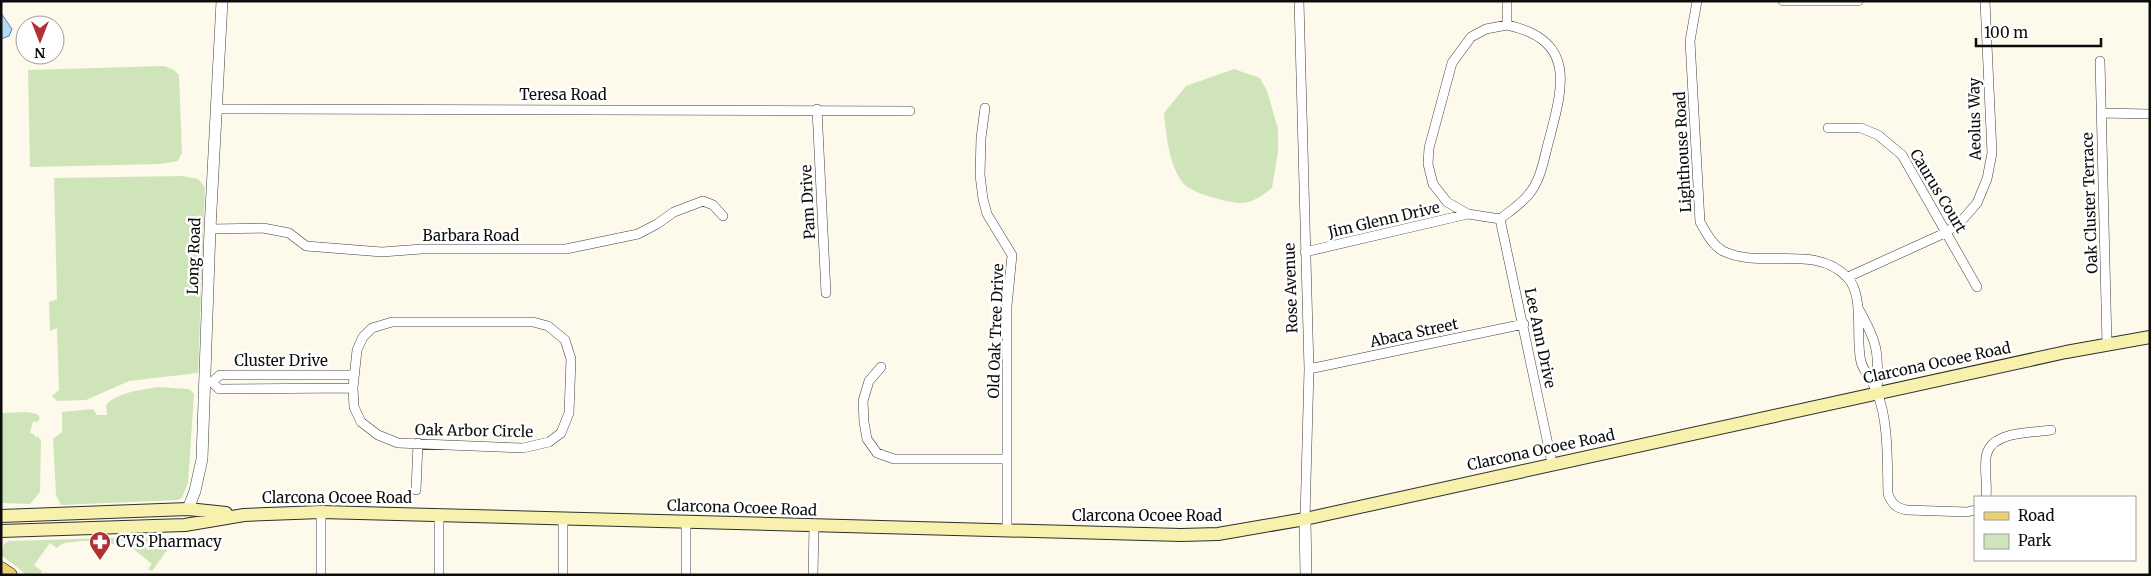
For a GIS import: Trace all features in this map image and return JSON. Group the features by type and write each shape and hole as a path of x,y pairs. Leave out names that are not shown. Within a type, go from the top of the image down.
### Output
{"main road":[{"name":"Clarcona Ocoee Road","path":"1,516 188,510 244,515 321,512 439,514 1007,532 1218,534 1305,519 1877,393 2107,344 2150,337"},
{"path":"120,527 174,516 188,510"},
{"name":"Clarcona Ocoee Road","path":"2,532 185,525 244,515"},
{"path":"1,569 10,575"}],"street":[{"name":"Long Road","path":"188,510 195,491 202,460 209,382 210,229 222,1"},
{"name":"Rose Avenue","path":"1299,1 1309,369 1305,519 1306,575"},
{"path":"1507,1 1507,25"},
{"name":"Lighthouse Road","path":"1696,1 1690,41 1700,222 1710,239 1723,251 1748,257 1811,259 1831,266 1848,277"},
{"path":"1784,1 1858,1"},
{"name":"Aeolus Way","path":"1848,277 1947,232 1964,218 1977,203 1987,179 1990,162 1985,1"},
{"path":"1507,25 1522,28 1542,39 1554,55 1560,71 1561,93 1540,174 1530,194 1500,219 1468,214 1447,202 1433,184 1428,164 1429,148 1452,63 1471,37 1486,28 1507,25"},
{"name":"Oak Cluster Terrace","path":"2100,62 2107,344"},
{"name":"Old Oak Tree Drive","path":"985,108 981,138 980,175 983,199 988,214 1012,255 1007,306 1007,532"},
{"name":"Teresa Road","path":"217,109 910,110"},
{"name":"Pam Drive","path":"817,109 826,293"},
{"path":"2101,113 2150,114"},
{"name":"Caurus Court","path":"1828,128 1861,128 1878,135 1902,155 1977,287"},
{"name":"Barbara Road","path":"210,229 263,228 289,232 306,246 382,252 422,249 542,250 566,249 638,234 674,212 703,201 712,205 723,216"},
{"name":"Jim Glenn Drive","path":"1305,252 1468,214"},
{"name":"Lee Ann Drive","path":"1500,219 1524,324 1552,464"},
{"path":"1848,277 1854,289 1858,307 1858,337 1861,362 1877,393 1884,420 1888,494 1891,502 1898,508 1907,510 1967,512 1974,510"},
{"path":"1858,307 1873,335 1878,357 1877,393"},
{"name":"Oak Arbor Circle","path":"392,322 533,322 548,326 565,340 571,359 569,413 561,433 549,442 537,447 523,448 398,442 378,435 361,422 354,407 352,375 357,350 363,337 372,328 392,322"},
{"name":"Abaca Street","path":"1309,369 1524,324"},
{"path":"882,367 869,381 863,401 867,439 877,453 894,459 1007,459"},
{"name":"Cluster Drive","path":"352,375 220,375 209,382 219,388 352,388"},
{"path":"1986,496 1987,454 1993,444 2002,437 2051,430"},
{"path":"416,490 418,443"},
{"path":"321,512 321,575"},
{"path":"439,514 439,575"},
{"path":"563,518 563,575"},
{"path":"686,522 686,575"},
{"path":"813,575 814,526"}],"green space":[{"path":"164,66 174,70 179,75 182,153 178,161 161,164 30,167 28,70"},
{"path":"1234,69 1260,78 1267,91 1278,129 1278,152 1272,188 1254,200 1245,203 1201,194 1183,183 1171,159 1164,113 1186,86"},
{"path":"183,176 198,179 205,187 198,373 129,381 86,400 57,401 52,396 59,390 57,328 50,331 49,302 57,299 54,178"},
{"path":"158,387 189,389 194,394 188,483 182,498 177,500 61,505 56,495 53,439 62,432 62,412 93,409 97,415 107,415 106,405 117,397 130,392"},
{"path":"27,412 37,414 40,418 37,423 36,421 33,422 30,433 41,440 40,492 30,504 1,503 1,413"},
{"path":"172,536 173,542 152,571 148,569 152,564 122,540 118,546 105,542 76,541 57,548 50,543 34,565 42,571 40,575 27,575 1,555 4,544 9,541"}],"water":[{"path":"1,13 12,29 9,36 1,39"}],"place":[{"name":"CVS Pharmacy","path":"100,561"}]}
